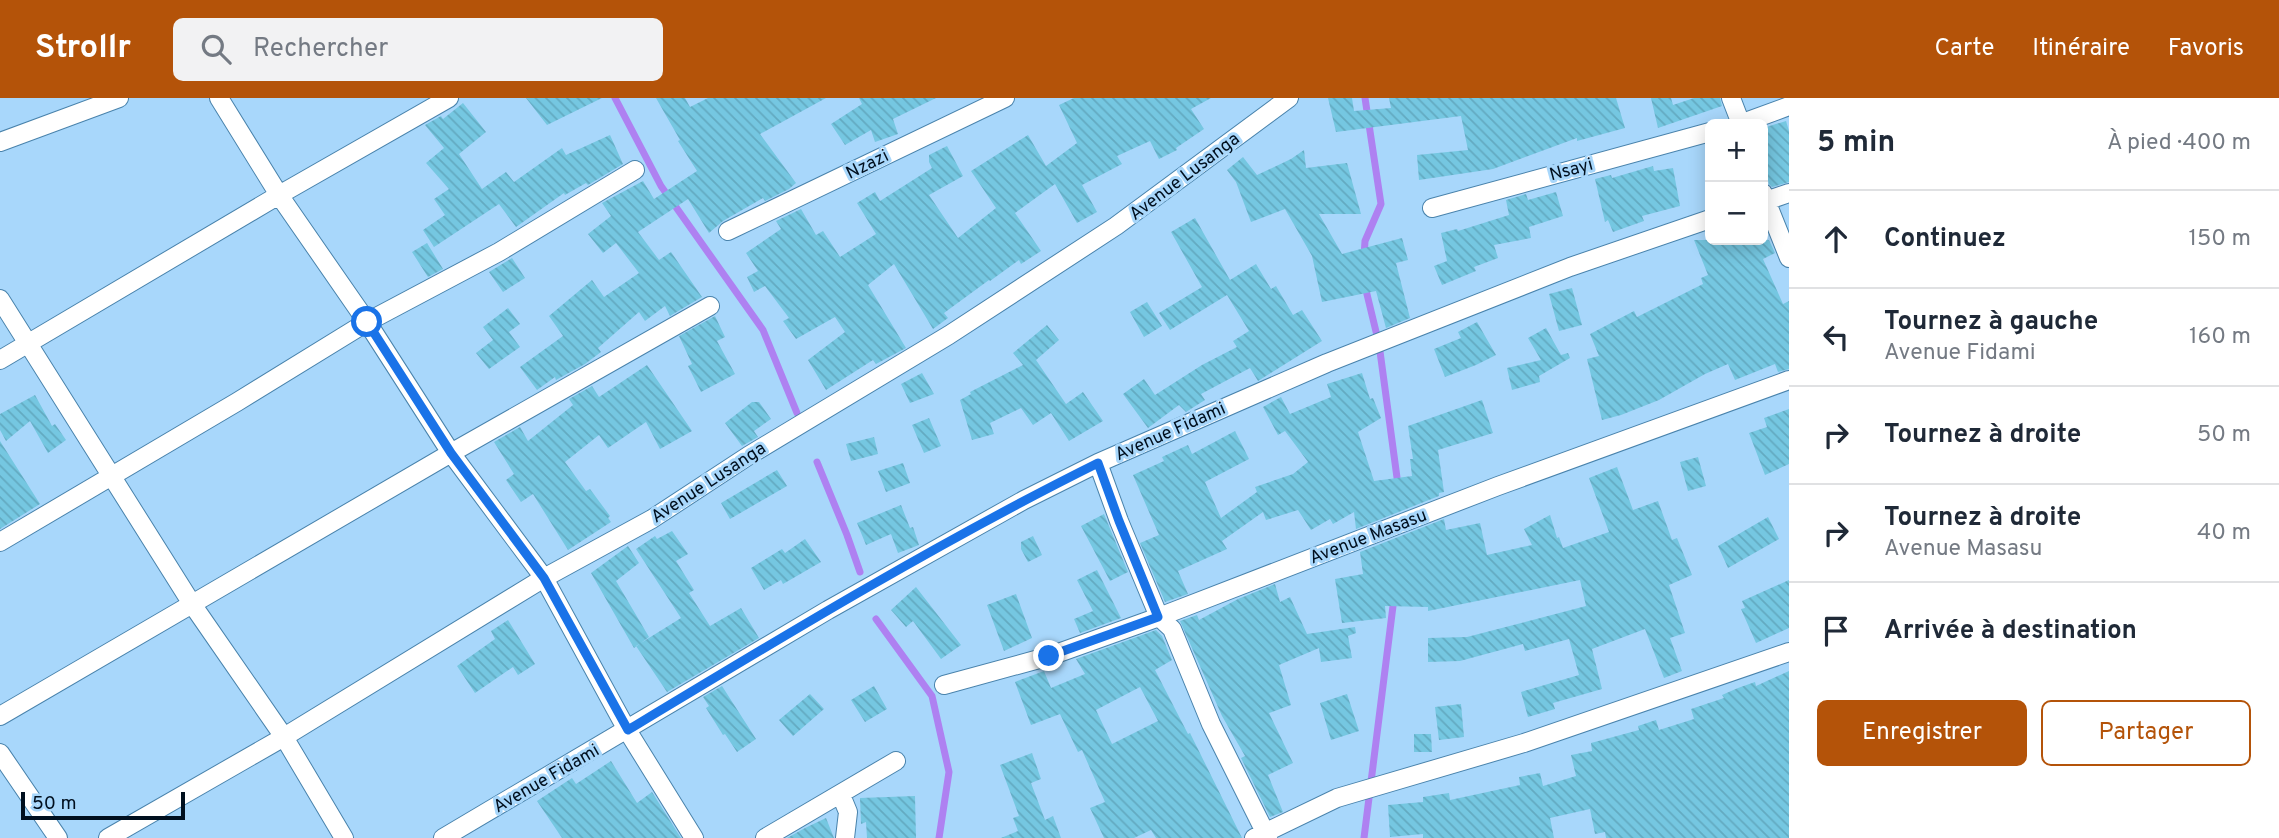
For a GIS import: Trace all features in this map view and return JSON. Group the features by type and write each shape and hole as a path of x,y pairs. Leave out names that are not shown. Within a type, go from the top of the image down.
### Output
{"street":[{"path":"0,142 119,98"},
{"path":"219,98 279,194 367,322 451,453 544,578 628,730 694,838"},
{"path":"0,360 279,194 449,98"},
{"name":"Nzazi","path":"728,231 1005,98"},
{"name":"Avenue Lusanga","path":"108,838 284,737 544,578 652,519 748,456 961,328 1116,226 1289,98"},
{"path":"1731,98 1739,119"},
{"path":"1754,119 1789,106"},
{"name":"Nsayi","path":"1432,208 1705,133"},
{"path":"0,542 367,322 499,252 635,170"},
{"path":"1768,198 1789,193"},
{"path":"1768,208 1789,258"},
{"name":"Avenue Fidami","path":"443,838 828,610 1024,500 1098,463 1327,363 1570,267 1705,221"},
{"path":"0,299 192,604 284,737 344,838"},
{"path":"0,716 451,453 710,306"},
{"name":"Avenue Masasu","path":"944,685 1049,656 1158,617 1498,486 1789,380"},
{"path":"1098,463 1158,617 1172,629 1211,724 1262,836 1337,798 1524,743 1789,652"},
{"path":"0,753 58,838"},
{"path":"765,838 895,761"},
{"path":"841,795 848,812 845,838"}],"building":[{"path":"526,98 602,98 547,125"},
{"path":"656,98 685,98 690,107 708,98 826,98 760,134 796,183 789,189 765,201 763,198 723,221 709,233 688,199 638,232 659,260 671,252 702,297 670,316 665,306 645,321 639,312 598,348 601,352 585,364 556,380 555,377 537,390 520,367 563,336 549,316 592,280 604,297 639,273 616,243 603,253 588,234 611,216 602,203 643,181 654,199 697,171"},
{"path":"859,98 936,98 893,119 898,134 875,142 871,130 845,145 831,124 862,104"},
{"path":"1074,98 1211,98 1191,109 1204,129 1176,148 1177,150 1159,159 1150,141 1117,156 1122,164 1082,185 1097,212 1077,223 1055,184 1015,213 1041,251 1021,264 1019,260 989,280 944,313 948,318 933,329 894,264 868,285 906,348 876,364 873,360 826,390 808,360 845,332 835,317 796,339 783,321 789,318 765,286 754,292 747,277 758,271 746,253 781,229 776,221 801,209 816,235 823,231 840,257 876,234 857,203 875,192 880,201 932,168 929,155 947,146 963,176 929,195 958,238 996,208 971,171 1028,135 1046,166 1077,143 1059,105"},
{"path":"1328,98 1352,98 1354,111 1391,108 1389,98 1616,98 1625,128 1577,141 1577,138 1493,169 1419,180 1417,155 1468,150 1461,116 1336,132"},
{"path":"1651,98 1671,98 1673,105 1694,98 1720,98 1722,106 1658,128"},
{"path":"463,103 486,132 459,154 482,189 506,172 514,182 562,148 566,155 610,135 623,164 588,185 586,183 565,195 564,193 516,227 499,204 434,247 423,230 445,215 434,199 449,189 426,163 444,148 425,125 441,116 443,119"},
{"path":"1786,121 1789,131 1789,182 1772,187 1768,180 1768,126"},
{"path":"1304,150 1306,168 1347,163 1361,214 1319,214 1342,254 1402,238 1408,260 1396,263 1410,318 1386,328 1376,291 1322,302 1312,256 1285,209 1251,222 1236,182 1227,170 1243,157 1257,175"},
{"path":"1653,166 1654,171 1673,168 1680,206 1642,216 1644,221 1613,232 1608,220 1605,222 1595,179 1611,175 1612,178"},
{"path":"1556,192 1563,216 1529,227 1531,238 1494,245 1498,258 1474,267 1476,271 1442,285 1434,266 1447,261 1441,233 1457,229 1458,231 1509,215 1506,200 1526,194 1528,200"},
{"path":"1195,218 1230,280 1256,264 1271,289 1276,286 1293,315 1302,310 1322,341 1258,381 1250,368 1201,394 1205,400 1186,412 1179,405 1148,428 1123,394 1144,379 1155,395 1202,365 1237,347 1233,341 1249,331 1227,295 1170,330 1159,313 1202,287 1171,232"},
{"path":"1694,240 1705,240 1705,245 1768,245 1769,240 1775,253 1763,259 1783,304 1789,301 1789,369 1778,372 1775,364 1735,380 1728,364 1659,400 1602,420 1587,359 1599,356 1590,334 1634,311 1637,317 1703,284 1701,278 1708,275"},
{"path":"427,243 443,269 428,277 412,252"},
{"path":"512,258 525,278 503,292 489,272"},
{"path":"1572,288 1582,325 1559,331 1549,294"},
{"path":"1147,302 1162,326 1144,337 1130,312"},
{"path":"508,308 520,324 509,332 520,347 489,369 476,353 493,340 483,327"},
{"path":"715,316 725,337 717,341 735,374 701,392 688,366 692,364 679,336"},
{"path":"1477,322 1496,355 1445,377 1434,349 1461,338 1458,332"},
{"path":"1047,325 1059,340 1036,360 1066,404 1083,392 1103,421 1069,441 1051,413 1033,425 1021,408 990,423 994,434 972,440 960,400 971,394 970,392 1023,365 1013,353"},
{"path":"1546,328 1561,355 1568,353 1570,358 1539,376 1540,382 1512,390 1507,368 1541,360 1528,338"},
{"path":"647,365 692,431 660,449 646,422 608,448 599,435 565,462 586,491 590,489 610,516 608,518 611,522 568,550 533,494 521,502 506,480 514,474 494,442 520,427 528,441 573,405 569,399 592,386 599,397"},
{"path":"922,373 934,394 910,403 901,384"},
{"path":"1362,373 1370,399 1373,398 1381,418 1358,432 1374,481 1412,476 1410,459 1413,459 1408,426 1482,400 1493,433 1438,450 1444,492 1439,493 1439,496 1356,529 1354,512 1333,524 1330,519 1311,530 1298,510 1266,520 1263,512 1222,541 1227,549 1178,571 1188,594 1165,602 1140,543 1159,535 1133,475 1164,461 1162,457 1188,445 1192,454 1235,431 1249,459 1205,482 1221,518 1257,492 1255,487 1293,474 1308,462 1285,431 1278,435 1263,407 1281,397 1290,414 1331,397 1327,384"},
{"path":"35,395 52,426 55,424 66,440 48,453 30,421 6,441 0,430 0,414"},
{"path":"752,402 759,402 771,419 754,431 758,437 742,446 725,423"},
{"path":"1789,409 1789,464 1765,475 1749,433 1767,427 1764,418"},
{"path":"929,418 941,446 924,453 912,425"},
{"path":"874,437 878,454 851,461 846,444"},
{"path":"0,441 40,504 0,529"},
{"path":"1698,457 1706,486 1688,491 1680,462"},
{"path":"903,463 910,483 886,492 878,471"},
{"path":"1617,467 1633,510 1658,501 1672,540 1677,538 1692,575 1669,585 1685,633 1670,638 1682,671 1664,678 1645,629 1592,649 1602,689 1553,703 1555,709 1528,717 1521,692 1579,675 1569,639 1525,651 1523,644 1460,661 1428,662 1428,638 1467,637 1586,606 1580,580 1428,611 1428,607 1385,606 1386,618 1342,623 1335,579 1363,574 1360,552 1444,519 1446,530 1480,523 1487,555 1532,545 1524,529 1550,515 1563,548 1609,532 1589,478"},
{"path":"777,470 787,486 730,519 721,503"},
{"path":"901,505 919,545 898,553 891,534 866,545 857,523"},
{"path":"1104,514 1128,572 1110,581 1081,526"},
{"path":"1768,517 1779,539 1728,568 1718,546"},
{"path":"672,531 688,554 676,561 694,590 689,593 710,626 741,608 759,638 667,692 636,646 681,618 636,549 655,536 657,539"},
{"path":"1033,536 1042,555 1028,562 1021,549 1021,542"},
{"path":"805,539 821,562 783,584 781,580 764,590 751,568 782,549 785,553"},
{"path":"628,546 639,563 616,581 649,637 634,648 591,573"},
{"path":"1097,570 1121,618 1080,633 1074,619 1093,611 1077,580"},
{"path":"1789,580 1789,628 1756,643 1741,609 1745,608 1742,601"},
{"path":"1275,584 1280,602 1290,597 1307,634 1355,627 1356,633 1348,636 1352,658 1321,662 1319,648 1279,665 1291,705 1269,713 1293,763 1268,775 1283,812 1270,817 1241,758 1245,756 1222,716 1180,621 1197,615 1199,620 1238,599"},
{"path":"916,587 961,645 941,659 913,621 906,627 891,610"},
{"path":"1016,594 1032,638 1004,651 987,605"},
{"path":"508,620 535,664 518,675 513,667 475,693 457,666 495,639 491,631"},
{"path":"1156,630 1162,636 1172,660 1155,670 1188,734 1190,733 1242,838 1156,838 1151,830 1134,838 1104,838 1090,808 1105,802 1082,750 1078,752 1060,714 1031,725 1015,682 1044,671 1051,688 1085,674 1076,659","holes":["1140,687 1158,721 1112,744 1096,710"]},
{"path":"1789,671 1789,838 1606,838 1605,832 1595,834 1590,809 1550,818 1554,838 1423,838 1423,834 1390,837 1388,805 1423,802 1423,797 1449,793 1450,800 1520,785 1519,777 1540,773 1543,786 1576,776 1571,755 1592,751 1591,743 1639,730 1638,726 1656,720 1659,730 1694,719 1691,709 1724,698 1722,695 1738,688 1755,682 1756,686"},
{"path":"722,686 756,739 737,752 706,708 709,706 703,697"},
{"path":"874,686 887,709 865,722 851,700"},
{"path":"810,694 824,709 793,736 779,720"},
{"path":"1347,694 1359,731 1331,740 1320,703"},
{"path":"1461,704 1464,737 1439,740 1435,707"},
{"path":"1414,734 1431,734 1432,752 1414,752"},
{"path":"1032,753 1041,779 1031,783 1045,820 1053,816 1061,838 1001,838 1018,831 1013,818 1019,816 1000,765"},
{"path":"611,761 637,803 652,792 681,838 562,838 537,801 572,778 576,784"},
{"path":"915,796 916,838 867,838 866,822 861,824 860,798"},
{"path":"826,818 834,838 787,838 805,828"}],"waterway":[{"path":"615,98 661,186 763,330 797,413"},
{"path":"1364,257 1365,241 1381,204 1365,98"},
{"path":"1365,286 1379,344 1398,485"},
{"path":"817,462 860,572"},
{"path":"1364,838 1394,598"},
{"path":"876,619 932,696 949,772 939,838"}],"route":[{"path":"367,322 451,453 544,578 628,730 828,610 1024,500 1098,463 1158,617 1049,656"}]}
